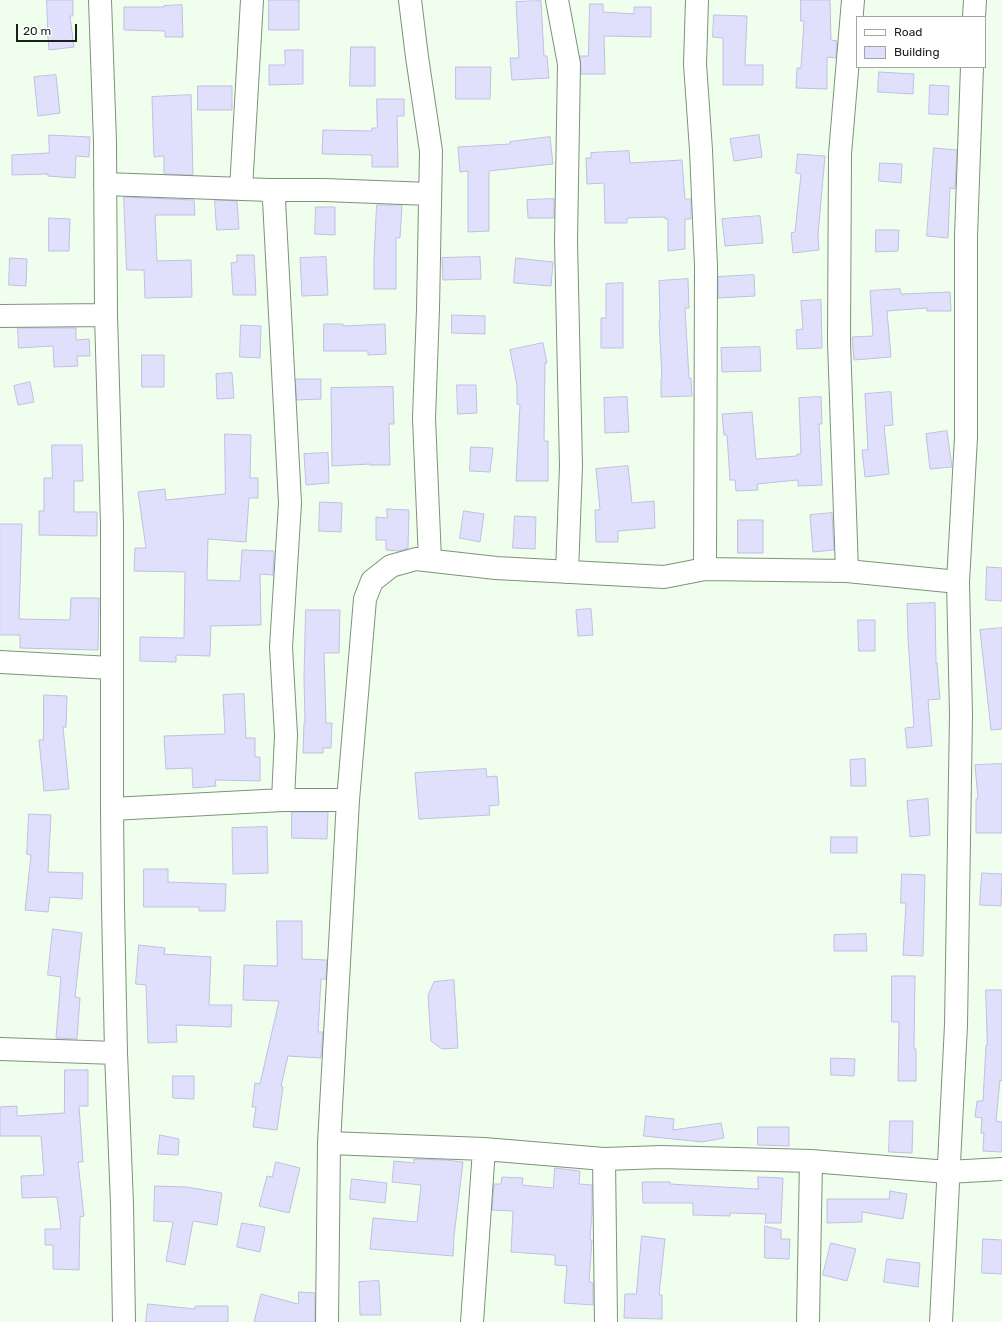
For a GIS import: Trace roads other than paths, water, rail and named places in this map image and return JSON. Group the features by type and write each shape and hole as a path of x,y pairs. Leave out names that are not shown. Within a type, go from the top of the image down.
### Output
{"street":[{"path":"100,0 106,184 106,315 112,524 112,809 116,1054 122,1204 124,1322"},
{"path":"241,189 252,0"},
{"path":"410,0 416,57 430,151 424,418 430,560"},
{"path":"556,0 569,64 566,241 571,466 567,572"},
{"path":"697,0 695,64 702,150 706,266 705,569"},
{"path":"847,572 839,342 840,170 853,0"},
{"path":"974,16 975,0"},
{"path":"941,1322 956,1025 961,715 958,582 966,437 966,236 972,68"},
{"path":"106,184 430,194"},
{"path":"270,190 274,200 290,503 281,647 286,735 283,800"},
{"path":"0,316 106,315"},
{"path":"328,1322 329,1142 348,800 365,599 372,581 391,566 416,558 496,568 664,577 705,569 847,572 958,582"},
{"path":"0,662 111,668"},
{"path":"112,809 283,800 348,800"},
{"path":"0,1049 116,1054"},
{"path":"329,1142 484,1149 604,1158 660,1157 811,1162 948,1172 1002,1169"},
{"path":"472,1322 484,1149"},
{"path":"604,1158 606,1322"},
{"path":"808,1322 811,1162"}]}
